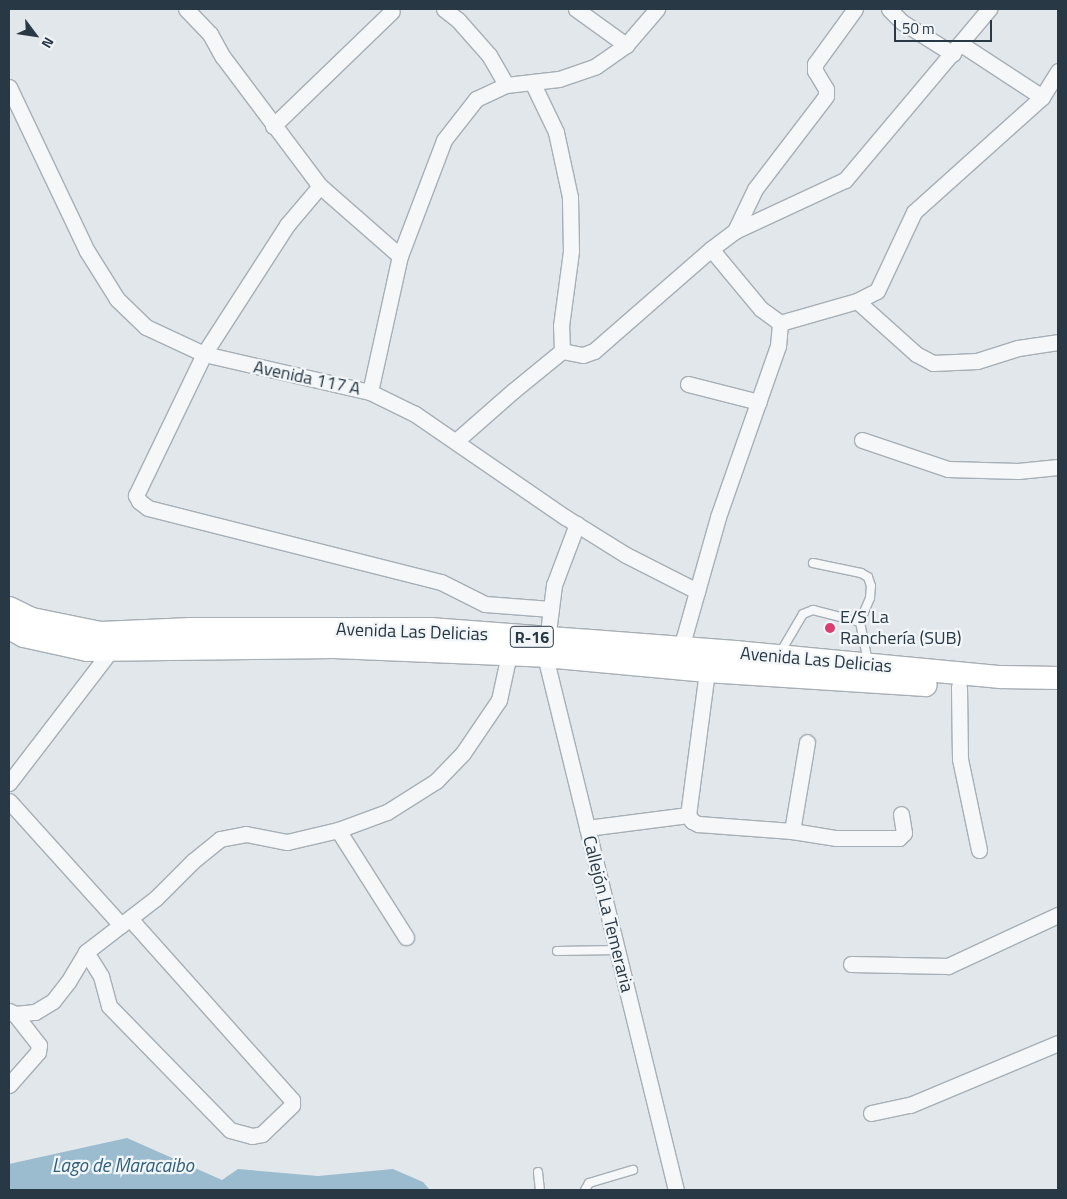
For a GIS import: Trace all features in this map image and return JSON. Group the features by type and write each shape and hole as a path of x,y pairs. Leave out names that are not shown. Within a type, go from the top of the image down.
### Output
{"main road":[{"name":"Avenida Las Delicias","path":"9,608 32,619 101,633 191,629 430,629 707,671 1058,692"},
{"name":"Avenida Las Delicias","path":"9,628 24,636 87,650 334,647 509,654 546,647 681,648 1001,677 1058,678"}],"street":[{"path":"186,9 210,34 223,57 320,186 400,256"},
{"path":"444,9 458,20 489,55 506,85"},
{"path":"576,9 626,46"},
{"path":"370,392 400,256 444,140 476,99 506,85 559,79 596,66 626,46 657,9"},
{"path":"735,231 755,189 826,96 826,89 815,71 816,64 855,9"},
{"path":"889,9 902,22 957,49 1042,97"},
{"path":"562,351 582,355 594,351 711,248 735,231 845,180 989,9"},
{"path":"274,126 392,11"},
{"path":"780,323 857,301 877,291 914,212 1042,97 1058,71"},
{"path":"532,82 556,132 570,197 571,251 561,326 562,351"},
{"name":"Avenida 117 A","path":"9,87 87,251 117,299 146,327 204,354 370,392 415,414 626,555 697,592"},
{"path":"320,186 286,225 204,354 136,495 139,501 148,508 441,582 485,604 551,608"},
{"path":"711,248 761,310 780,323"},
{"path":"857,301 916,354 933,363 977,361 1018,348 1058,342"},
{"path":"681,648 718,516 778,346 780,323"},
{"path":"456,442 513,391 562,351"},
{"path":"688,384 758,402"},
{"path":"862,440 948,469 1018,471 1058,466"},
{"path":"546,647 554,585 577,524"},
{"name":"Callejón La Temeraria","path":"546,647 587,828 676,1190"},
{"path":"9,783 110,650"},
{"path":"12,1012 35,1012 53,1001 68,982 86,952 156,898 193,861 220,839 246,834 287,842 338,830 387,812 436,781 463,753 499,700 509,654"},
{"path":"688,815 707,671"},
{"path":"959,687 960,759 979,850"},
{"path":"792,831 808,742"},
{"path":"9,801 126,922 292,1100 292,1105 262,1134 252,1136 230,1130 109,1006 101,976 86,952"},
{"path":"587,828 688,815 698,824 792,831 836,838 899,838 904,832 901,814"},
{"path":"338,830 406,937"},
{"path":"851,964 948,966 1058,916"},
{"path":"9,1085 38,1052 39,1045 12,1012"},
{"path":"871,1114 910,1104 1058,1043"}],"lane":[{"path":"813,563 861,573 868,577 871,586 870,598 860,622 868,664"},
{"path":"778,656 803,614 808,610 860,622"},
{"path":"557,951 617,950"},
{"path":"585,1190 589,1183 633,1170"},
{"path":"538,1172 540,1190"}],"water":[{"name":"Lago de Maracaibo","path":"127,1138 222,1180 238,1169 318,1176 393,1169 423,1182 430,1190 9,1190 9,1164"}],"place":[{"name":"E/S La Ranchería (SUB)","path":"830,628"}]}
